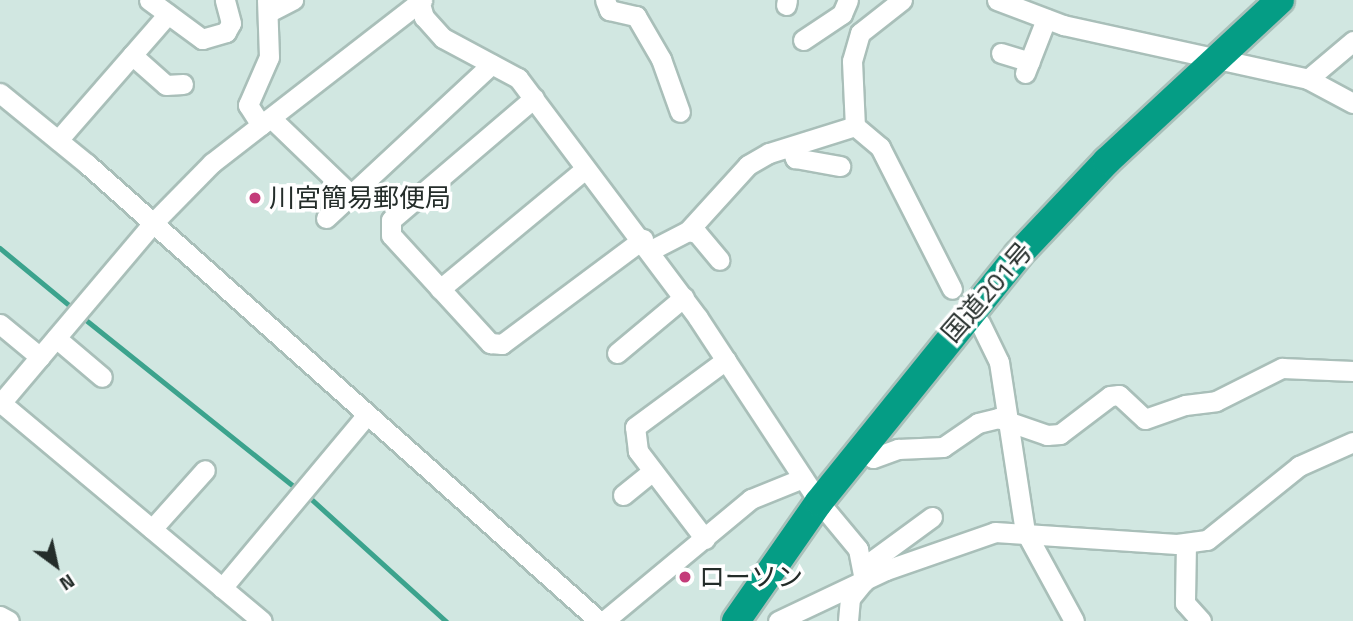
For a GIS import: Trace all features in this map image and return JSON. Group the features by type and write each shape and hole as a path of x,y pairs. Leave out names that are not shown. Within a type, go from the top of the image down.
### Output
{"highway":[{"name":"国道201号","path":"736,621 811,490 861,450 1018,255 1213,55 1261,0"},
{"name":"国道201号","path":"719,621 811,490 944,319 1099,152 1280,0"}],"street":[{"path":"149,0 202,39 226,32 231,23 225,0"},
{"path":"293,0 269,6 270,57 248,105 351,195"},
{"path":"604,0 609,10 636,16 661,59 680,112"},
{"path":"803,40 842,14 848,0"},
{"path":"902,0 860,33 852,61 855,126 880,147 952,289"},
{"path":"998,0 1046,19 1213,55 1308,79 1353,103"},
{"path":"261,621 0,403 152,225 212,163 420,1 443,38 518,78 534,98 585,169 647,245 684,298 811,490 840,523 864,573"},
{"path":"58,140 168,14"},
{"path":"1001,53 1028,68 1046,19"},
{"path":"1308,79 1353,41"},
{"path":"132,55 166,85 183,84"},
{"path":"326,218 492,64"},
{"path":"0,93 58,140 598,621"},
{"path":"534,98 391,220 391,235 490,343 502,344 647,245 688,231 748,165 791,147 855,126"},
{"path":"791,147 795,158 840,166"},
{"path":"440,289 585,169"},
{"path":"688,231 697,233 720,260"},
{"path":"617,353 684,298"},
{"path":"979,323 999,362 1025,531 1074,621"},
{"path":"0,324 40,357"},
{"path":"56,338 102,377"},
{"path":"705,539 638,451 635,428 726,360"},
{"path":"861,450 873,458 898,449 943,447 978,423 998,418 1060,434 1110,396 1119,395 1145,419 1216,401 1282,368 1353,371"},
{"path":"222,588 366,416"},
{"path":"848,621 850,598 864,573 996,531 1186,543 1214,536 1299,466 1353,442"},
{"path":"623,495 653,471"},
{"path":"152,529 207,472"},
{"path":"604,621 751,499 811,490"},
{"path":"778,621 864,573 932,517"},
{"path":"1186,543 1185,603 1200,621"},
{"path":"0,616 9,621"}],"waterway":[{"path":"0,248 74,309"},
{"path":"80,315 297,489"},
{"path":"307,495 446,621"}],"place":[{"name":"川宮簡易郵便局","path":"255,198"},
{"name":"ローソン","path":"685,577"}]}
